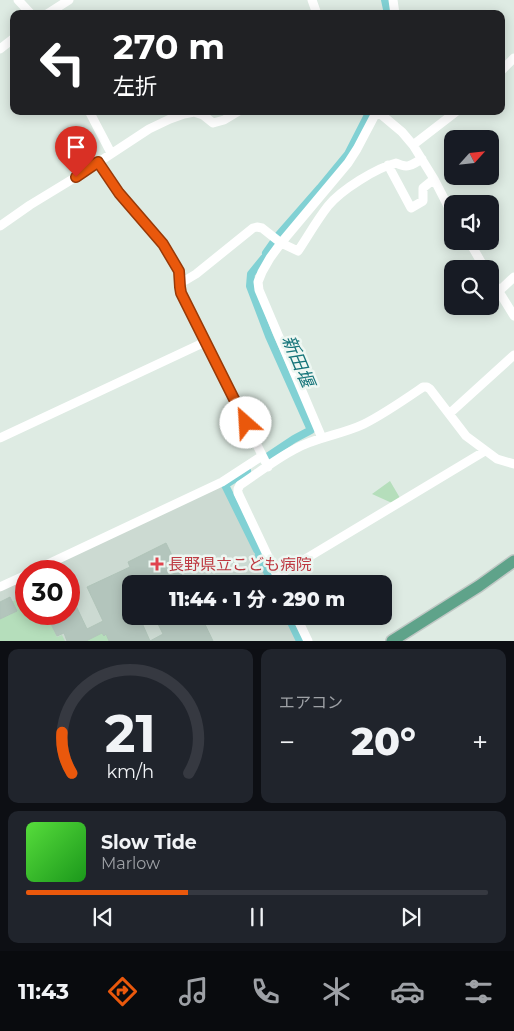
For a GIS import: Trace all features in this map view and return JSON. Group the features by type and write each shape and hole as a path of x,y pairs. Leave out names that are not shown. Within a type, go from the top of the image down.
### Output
{"main road":[{"path":"392,641 514,562"}],"street":[{"path":"18,0 27,10"},
{"path":"53,10 69,0"},
{"path":"505,67 514,58"},
{"path":"91,115 111,152"},
{"path":"0,226 111,152 149,129 182,115"},
{"path":"203,115 213,123 232,115"},
{"path":"322,438 259,290 258,282 262,272 281,242 348,163 375,115"},
{"path":"382,115 402,132 413,145 444,198"},
{"path":"413,145 452,115"},
{"path":"180,282 196,274 252,228 262,228 281,242 298,251 328,206 336,198 388,165 396,163 407,167 422,159"},
{"path":"98,162 119,193 163,244 179,271 181,293 268,467"},
{"path":"388,165 411,208 423,201 424,188 434,179"},
{"path":"514,277 499,291 514,316"},
{"path":"0,438 205,342"},
{"path":"449,414 514,355"},
{"path":"277,575 238,493 240,485 295,449 313,440 363,424 423,387 430,389 466,436 498,459 514,464"},
{"path":"287,575 485,451"},
{"path":"56,560 222,482 262,456"},
{"path":"0,587 15,580"},
{"path":"300,625 308,641"}],"shaded area":[{"name":"長野県立こども病院","path":"223,484 266,575 122,575 122,625 289,625 297,641 0,641 0,590 15,582 15,625 80,625 80,560 62,560"}],"green space":[{"path":"390,481 400,498 392,503 372,494"},
{"path":"15,612 15,625 51,625 57,637 62,635 65,641 0,641 0,619"},
{"path":"102,633 106,634 109,641 86,641"}],"building":[{"path":"166,543 182,575 122,575 122,625 143,625 150,641 109,641 106,634 104,636 102,633 86,641 67,641 64,633 57,636 52,625 80,625 80,614 87,629 103,621 87,587 130,567 128,562"},
{"path":"10,597 15,607 15,612 0,619 0,602"},
{"path":"158,625 205,625 213,641 150,641 163,634"}],"waterway":[{"name":"新田堰","path":"385,0 387,10"},
{"name":"新田堰","path":"278,236 348,154 368,115"},
{"name":"新田堰","path":"266,253 273,243"},
{"name":"新田堰","path":"264,258 251,274 250,286 269,336 311,430 267,457"},
{"name":"新田堰","path":"247,471 225,485 257,550"},
{"name":"新田堰","path":"259,555 269,575"},
{"name":"新田堰","path":"292,625 300,641"}],"place":[{"name":"長野県立こども病院","path":"157,564"}],"route":[{"path":"76,177 98,162 119,193 163,244 179,271 181,293 246,423"}]}
